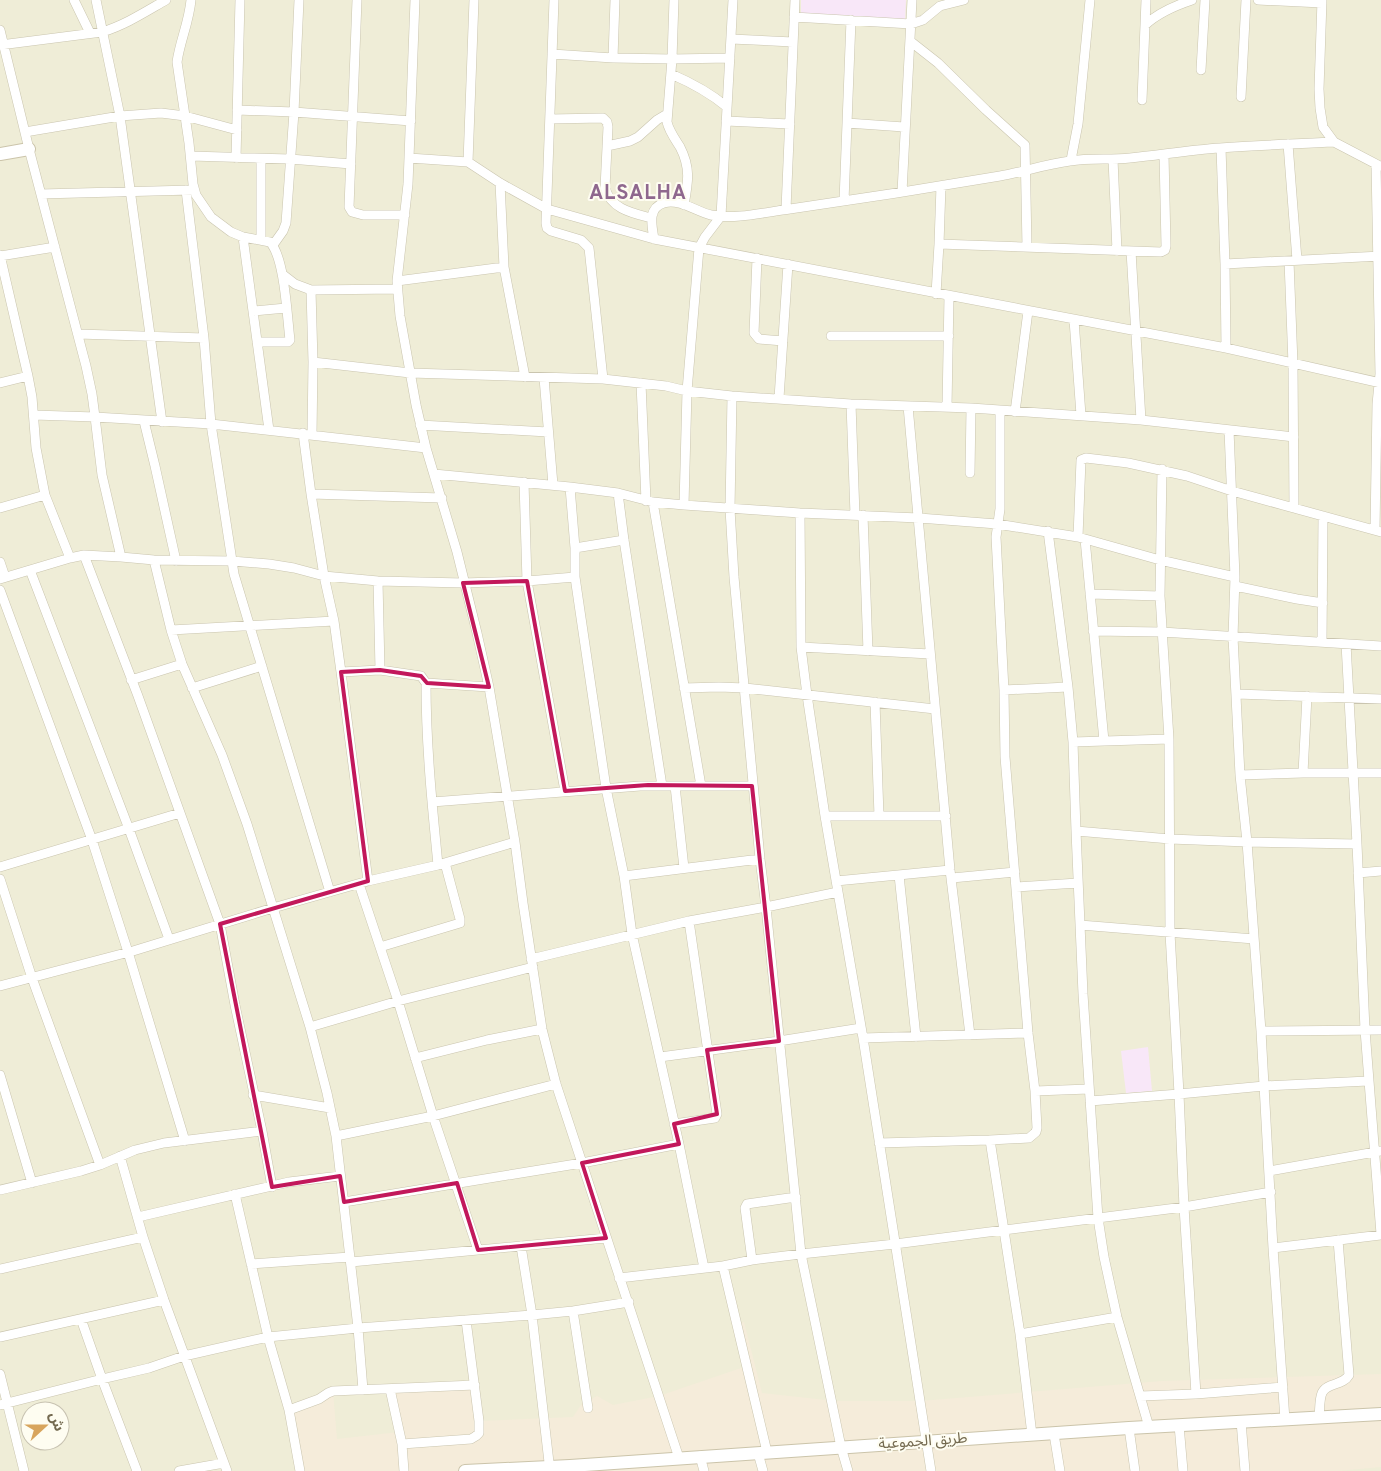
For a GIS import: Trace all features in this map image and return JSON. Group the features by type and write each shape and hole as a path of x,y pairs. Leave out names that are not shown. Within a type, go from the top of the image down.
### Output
{"main road":[{"path":"0,154 29,150"},
{"name":"طريق الجموعية","path":"465,1471 592,1468 700,1456 1241,1421 1381,1414"}],"street":[{"path":"74,0 90,33"},
{"path":"96,0 120,116 162,422"},
{"path":"2,45 102,32 127,23 166,0"},
{"path":"191,0 189,17 177,62 190,156 190,190 211,424 232,561 238,589 330,892"},
{"path":"236,158 240,0"},
{"path":"273,245 285,227 294,112 299,0"},
{"path":"358,0 349,207 352,212 363,215 405,214"},
{"path":"415,0 410,158 397,285 400,316 410,373 420,425 442,498 489,686 508,795 542,1029 556,1084 680,1458"},
{"path":"468,162 473,0"},
{"path":"554,0 546,223 547,228 558,234 581,240 589,248 603,380"},
{"path":"613,58 615,0"},
{"path":"674,0 672,59 667,114 669,128 688,165 684,205"},
{"path":"684,505 688,391 699,248 721,216 733,0"},
{"path":"786,210 795,0"},
{"path":"902,192 912,0"},
{"path":"794,17 911,24 923,20 940,6 964,0"},
{"path":"1072,160 1078,124 1090,0"},
{"path":"1142,100 1146,0"},
{"path":"1145,25 1162,12 1192,0"},
{"path":"1201,70 1205,0"},
{"path":"1241,97 1246,0"},
{"path":"1104,741 1090,594 1081,538 1083,459 1107,460 1196,478 1232,491 1378,531 1377,404 1380,383 1378,165 1334,142 1323,127 1319,89 1322,2 1258,0"},
{"path":"844,201 851,20"},
{"path":"0,30 2,45 92,394 102,475 121,557"},
{"path":"731,39 793,42"},
{"path":"910,41 938,63 986,110 1023,141 1026,149 1027,247"},
{"path":"552,54 613,58 730,58"},
{"path":"671,74 712,94 727,107"},
{"path":"237,110 294,112 411,121"},
{"path":"25,132 120,116 161,113 185,116 237,130"},
{"path":"607,146 630,141 638,137 657,120 667,114"},
{"path":"550,119 603,118 607,122 608,128 605,188 607,194 618,206 626,211 651,218"},
{"path":"726,121 790,124"},
{"path":"847,123 904,127"},
{"path":"654,239 651,218 658,206 664,203 684,205 702,212 721,216 747,215 941,186 1025,171 1072,160 1092,158 1113,159 1221,148 1334,142"},
{"path":"1288,144 1293,261 1294,508"},
{"path":"1221,148 1226,348"},
{"path":"939,244 1161,252 1165,250 1166,246 1164,154"},
{"path":"190,156 351,164"},
{"path":"410,158 468,162 500,183 547,209 654,239 1226,348 1380,383"},
{"path":"261,159 261,240"},
{"path":"1113,159 1117,251"},
{"path":"500,183 504,268 525,377"},
{"path":"936,294 941,186"},
{"path":"41,194 190,190"},
{"path":"190,190 211,217 231,232 243,237 270,242 273,245 282,274 290,341 258,342"},
{"path":"243,237 269,430"},
{"path":"55,247 0,255 28,376 34,415 36,448 45,495 70,558"},
{"path":"1131,251 1141,420"},
{"path":"1225,264 1379,256"},
{"path":"757,258 754,333 759,338 783,341"},
{"path":"779,398 788,264"},
{"path":"282,274 295,284 311,290 397,285 504,268"},
{"path":"311,290 313,362 307,434 311,494 324,576 334,621 341,672 363,883 380,947 433,1116 478,1250"},
{"path":"947,407 949,296"},
{"path":"253,311 286,308"},
{"path":"1015,412 1028,311"},
{"path":"1074,320 1081,415"},
{"path":"78,334 204,338"},
{"path":"832,336 949,336"},
{"path":"313,362 410,373 641,383 732,396 851,404 971,408 1081,415 1294,437"},
{"path":"0,383 28,376"},
{"path":"544,378 553,485"},
{"path":"641,383 650,502 701,786"},
{"path":"732,396 730,509 734,577 752,786 801,1254 841,1447 848,1471"},
{"path":"851,404 868,651"},
{"path":"908,406 951,874 970,1035"},
{"path":"970,474 971,408"},
{"path":"879,1143 1029,1138 1036,1132 1037,1128 1006,773 1004,690 996,537 1000,509 1000,411"},
{"path":"34,415 211,424 426,448"},
{"path":"144,421 156,466 176,561"},
{"path":"420,425 548,432"},
{"path":"1229,430 1235,581 1234,637 1240,775 1261,1031 1285,1420"},
{"path":"1162,470 1160,596 1169,739 1170,933 1184,1208 1196,1394"},
{"path":"434,474 618,493 650,502 730,509 919,518 997,524 1048,531 1081,538 1297,599 1323,603"},
{"path":"524,482 527,581 565,791"},
{"path":"570,487 575,548 575,577 606,788 624,876 632,934 679,1144 704,1268"},
{"path":"618,493 662,786"},
{"path":"311,494 442,498"},
{"path":"0,508 45,495"},
{"path":"800,513 801,647 807,695 825,816 862,1028 931,1471"},
{"path":"1322,642 1323,516"},
{"path":"1048,531 1068,687 1073,742 1080,925 1098,1218 1117,1317 1149,1427"},
{"path":"575,548 624,540"},
{"path":"84,555 132,680 220,924 272,1187"},
{"path":"0,562 3,578 84,555 283,565 324,576 378,582 527,581 575,577"},
{"path":"154,560 182,664 225,763 247,824 310,1027 336,1136 358,1328 363,1390"},
{"path":"30,570 129,829 169,940"},
{"path":"378,582 380,670"},
{"path":"0,590 92,840 185,1141"},
{"path":"1090,594 1160,596"},
{"path":"172,630 334,621"},
{"path":"1093,631 1162,632 1381,646"},
{"path":"1273,1248 1381,1234 1378,1152 1368,1081 1346,644"},
{"path":"801,647 930,654"},
{"path":"132,680 182,664"},
{"path":"192,688 262,666"},
{"path":"341,672 380,670 421,676 426,683 426,720 432,802 441,864 460,920 460,923 380,947"},
{"path":"426,683 489,686"},
{"path":"1004,690 1068,687"},
{"path":"684,688 744,688 935,709"},
{"path":"1237,694 1381,700"},
{"path":"1303,773 1307,696"},
{"path":"875,702 879,816"},
{"path":"1073,742 1169,739"},
{"path":"1240,775 1381,773"},
{"path":"675,786 684,868"},
{"path":"432,802 606,788 752,786"},
{"path":"0,867 180,814"},
{"path":"825,816 946,816"},
{"path":"1076,831 1170,839 1357,844"},
{"path":"0,986 128,952 273,908 441,864 515,842"},
{"path":"624,876 760,859"},
{"path":"1358,873 1381,871"},
{"path":"836,881 899,875 1015,872"},
{"path":"899,875 916,1037"},
{"path":"0,879 32,978 100,1165"},
{"path":"1016,887 1078,883"},
{"path":"310,1027 632,934 838,892"},
{"path":"674,1124 715,1118 717,1114 689,921"},
{"path":"1080,925 1254,939"},
{"path":"660,1057 862,1028"},
{"path":"415,1058 487,1040 542,1029"},
{"path":"1261,1031 1381,1030"},
{"path":"863,1038 1028,1034"},
{"path":"0,1075 32,1183"},
{"path":"1090,1101 1264,1086 1368,1081"},
{"path":"336,1136 433,1116 556,1084"},
{"path":"1035,1091 1089,1089"},
{"path":"253,1095 330,1108"},
{"path":"0,1190 100,1165 135,1150 185,1141 262,1132"},
{"path":"990,1140 1020,1334 1032,1435"},
{"path":"344,1202 582,1163 679,1144"},
{"path":"1269,1171 1378,1152"},
{"path":"120,1156 143,1237 164,1300 226,1467 179,1471"},
{"path":"138,1217 289,1182 340,1176"},
{"path":"619,1278 723,1266 752,1260 1184,1208 1271,1192"},
{"path":"234,1194 268,1337 288,1410 300,1471"},
{"path":"752,1260 745,1205 796,1197"},
{"path":"0,1269 143,1237"},
{"path":"251,1264 350,1260 606,1238"},
{"path":"1319,1418 1322,1394 1327,1387 1344,1382 1349,1375 1338,1240"},
{"path":"521,1246 532,1314 550,1469"},
{"path":"723,1266 762,1452 763,1471"},
{"path":"0,1337 164,1300"},
{"path":"4,1404 149,1368 184,1356 268,1337 532,1314 629,1302"},
{"path":"573,1310 588,1408"},
{"path":"1020,1334 1117,1317"},
{"path":"81,1319 137,1471"},
{"path":"402,1444 471,1439 479,1433 480,1421 466,1320"},
{"path":"0,1374 4,1404 24,1471"},
{"path":"288,1410 319,1399 333,1391 475,1385"},
{"path":"1140,1396 1196,1394 1283,1387"},
{"path":"390,1389 402,1444 404,1471"},
{"path":"1241,1421 1246,1471"},
{"path":"1179,1425 1183,1471"},
{"path":"1129,1428 1135,1471"},
{"path":"1054,1434 1060,1471"},
{"path":"700,1456 704,1471"}],"highlighted area":[{"path":"527,581 565,791 648,785 752,786 779,1041 707,1050 717,1114 674,1124 679,1144 582,1163 606,1238 478,1250 457,1183 344,1202 340,1176 272,1187 220,924 368,881 341,672 380,670 421,676 427,683 489,687 463,583"}],"shaded area":[{"path":"0,0 1381,0 1381,1471 0,1471"},
{"path":"801,0 906,0 905,21 801,17"},
{"path":"1148,1047 1152,1091 1126,1093 1121,1051"},
{"path":"744,1322 762,1393 835,1401 920,1401 1162,1381 1381,1374 1381,1467 1337,1471 300,1471 289,1410 333,1391 337,1439 399,1432 390,1389 475,1385 480,1421 573,1417 581,1405 597,1396 613,1405 659,1396 744,1367 733,1325"}],"district":[{"name":"ALSALHA","path":"638,194"}]}
